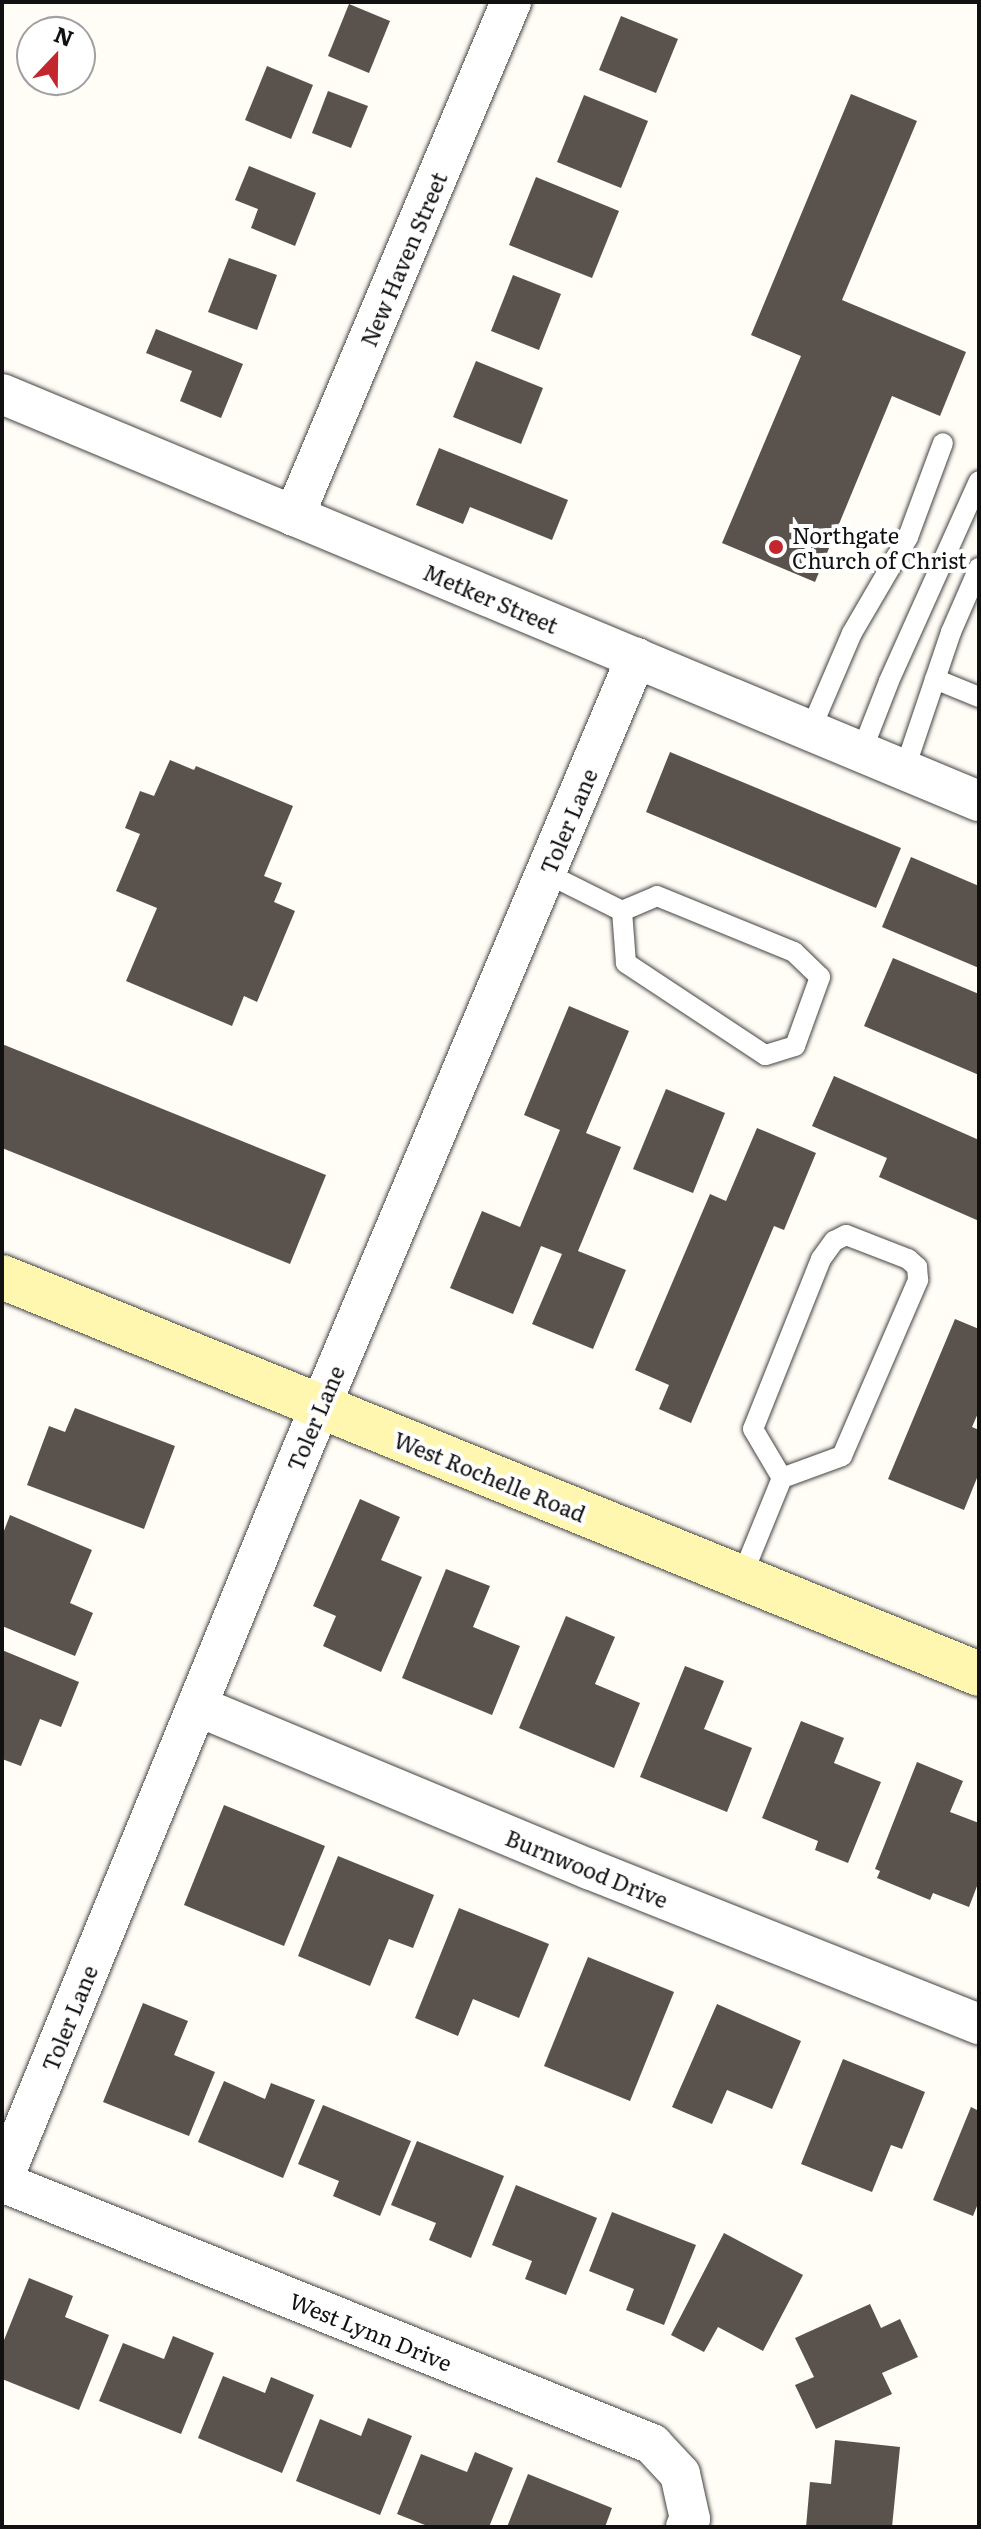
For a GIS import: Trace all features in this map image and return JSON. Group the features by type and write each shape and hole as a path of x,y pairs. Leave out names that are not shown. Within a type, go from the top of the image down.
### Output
{"main road":[{"name":"West Rochelle Road","path":"5,1288 320,1407 979,1674"}],"street":[{"name":"New Haven Street","path":"294,516 511,2"},
{"name":"Metker Street","path":"2,394 979,801"},
{"name":"Toler Lane","path":"2,2181 320,1407 636,658"},
{"name":"Burnwood Drive","path":"197,1706 589,1869 979,2024"},
{"name":"West Lynn Drive","path":"2,2181 652,2444 680,2474 690,2519 686,2527"}],"lane":[{"path":"810,731 852,633 908,537 943,443"},
{"path":"861,753 889,681 979,481"},
{"path":"904,771 935,679 979,568"},
{"path":"935,679 979,697"},
{"path":"546,873 622,911 657,896 794,952 820,977 795,1046 765,1055 626,963 622,911"},
{"path":"742,1576 782,1478 842,1456 918,1280 917,1267 908,1259 846,1235 834,1241 821,1259 753,1429 782,1478"}],"building":[{"path":"349,4 390,21 369,73 328,56"},
{"path":"621,16 678,39 656,93 599,70"},
{"path":"267,66 313,85 291,139 245,120"},
{"path":"328,91 368,106 351,148 312,133"},
{"name":"Northgate Church of Christ","path":"851,94 917,121 842,300 966,352 940,416 892,396 815,582 722,543 801,356 751,335"},
{"path":"584,95 648,121 621,188 557,162"},
{"path":"249,166 316,193 295,246 251,228 258,209 235,200"},
{"path":"536,177 619,211 592,278 509,245"},
{"path":"229,258 277,275 257,330 208,312"},
{"path":"513,275 561,294 539,350 491,331"},
{"path":"156,329 243,364 221,418 180,401 192,371 146,353"},
{"path":"476,361 543,388 521,444 453,417"},
{"path":"439,448 568,500 552,540 470,507 463,524 416,505"},
{"path":"670,752 901,848 876,908 646,812"},
{"path":"170,760 194,770 196,766 293,806 264,876 282,883 274,902 295,911 257,1002 244,996 232,1026 126,981 157,908 116,891 140,834 125,828 140,791 154,796"},
{"path":"911,857 979,886 979,968 882,927"},
{"path":"893,958 979,994 979,1075 864,1026"},
{"path":"569,1006 629,1031 586,1133 621,1147 578,1251 626,1270 593,1349 532,1324 562,1254 541,1246 513,1314 450,1288 482,1211 520,1227 560,1130 524,1115"},
{"path":"2,1044 326,1175 290,1264 2,1148"},
{"path":"834,1076 979,1140 979,1221 879,1177 887,1158 812,1126"},
{"path":"666,1089 725,1113 693,1193 633,1169"},
{"path":"757,1128 816,1153 784,1230 774,1226 691,1423 659,1409 669,1385 635,1370 710,1194 726,1201"},
{"path":"955,1319 979,1329 979,1411 972,1427 979,1430 979,1473 964,1510 888,1479"},
{"path":"75,1408 175,1446 144,1529 27,1485 49,1426 65,1432"},
{"path":"360,1499 400,1517 381,1560 422,1577 381,1672 323,1646 336,1616 313,1606"},
{"path":"10,1515 92,1550 70,1603 93,1613 75,1656 2,1626 2,1536"},
{"path":"446,1569 490,1586 473,1627 520,1646 492,1715 402,1678"},
{"path":"566,1616 615,1637 595,1684 640,1703 614,1768 519,1728"},
{"path":"2,1650 79,1682 61,1727 40,1719 21,1766 2,1759"},
{"path":"685,1666 724,1681 704,1729 752,1748 727,1812 640,1777"},
{"path":"801,1721 844,1738 834,1763 881,1782 848,1863 815,1850 818,1841 762,1818"},
{"path":"917,1762 963,1781 950,1812 979,1823 979,1881 969,1907 933,1893 930,1900 877,1878 880,1871 875,1869"},
{"path":"224,1805 325,1846 284,1946 184,1905"},
{"path":"338,1856 434,1895 413,1948 389,1939 370,1986 298,1956"},
{"path":"459,1908 549,1944 519,2018 473,1999 458,2036 415,2018"},
{"path":"588,1957 674,1992 630,2101 544,2066"},
{"path":"143,2003 188,2021 174,2055 215,2072 189,2136 103,2102"},
{"path":"717,2004 801,2041 772,2109 727,2090 712,2124 672,2107"},
{"path":"843,2059 925,2092 902,2149 891,2145 872,2192 801,2164"},
{"path":"224,2081 265,2099 271,2083 315,2100 283,2178 198,2142"},
{"path":"323,2105 411,2141 380,2216 333,2196 339,2181 298,2164"},
{"path":"971,2107 979,2111 979,2201 973,2216 933,2200"},
{"path":"417,2141 504,2176 471,2258 429,2240 436,2223 391,2205"},
{"path":"516,2185 597,2218 566,2295 525,2279 532,2261 492,2245"},
{"path":"612,2212 696,2245 664,2325 626,2310 634,2289 589,2271"},
{"path":"724,2233 803,2275 763,2351 718,2327 704,2352 671,2335"},
{"path":"29,2278 73,2296 65,2317 109,2335 79,2410 2,2379 2,2345"},
{"path":"870,2304 881,2328 900,2319 918,2357 882,2373 892,2394 816,2429 795,2385 814,2377 795,2338"},
{"path":"173,2336 214,2353 181,2434 99,2401 123,2343 164,2359"},
{"path":"223,2376 265,2393 271,2377 314,2395 282,2473 198,2438"},
{"path":"368,2418 412,2436 380,2515 296,2481 320,2419 361,2436"},
{"path":"835,2440 900,2447 892,2527 806,2527 810,2482 831,2484"},
{"path":"475,2452 513,2468 489,2527 430,2527 397,2514 421,2454 467,2472"},
{"path":"528,2474 612,2508 605,2527 507,2527"}],"place":[{"name":"Northgate Church of Christ","path":"776,547"}]}
